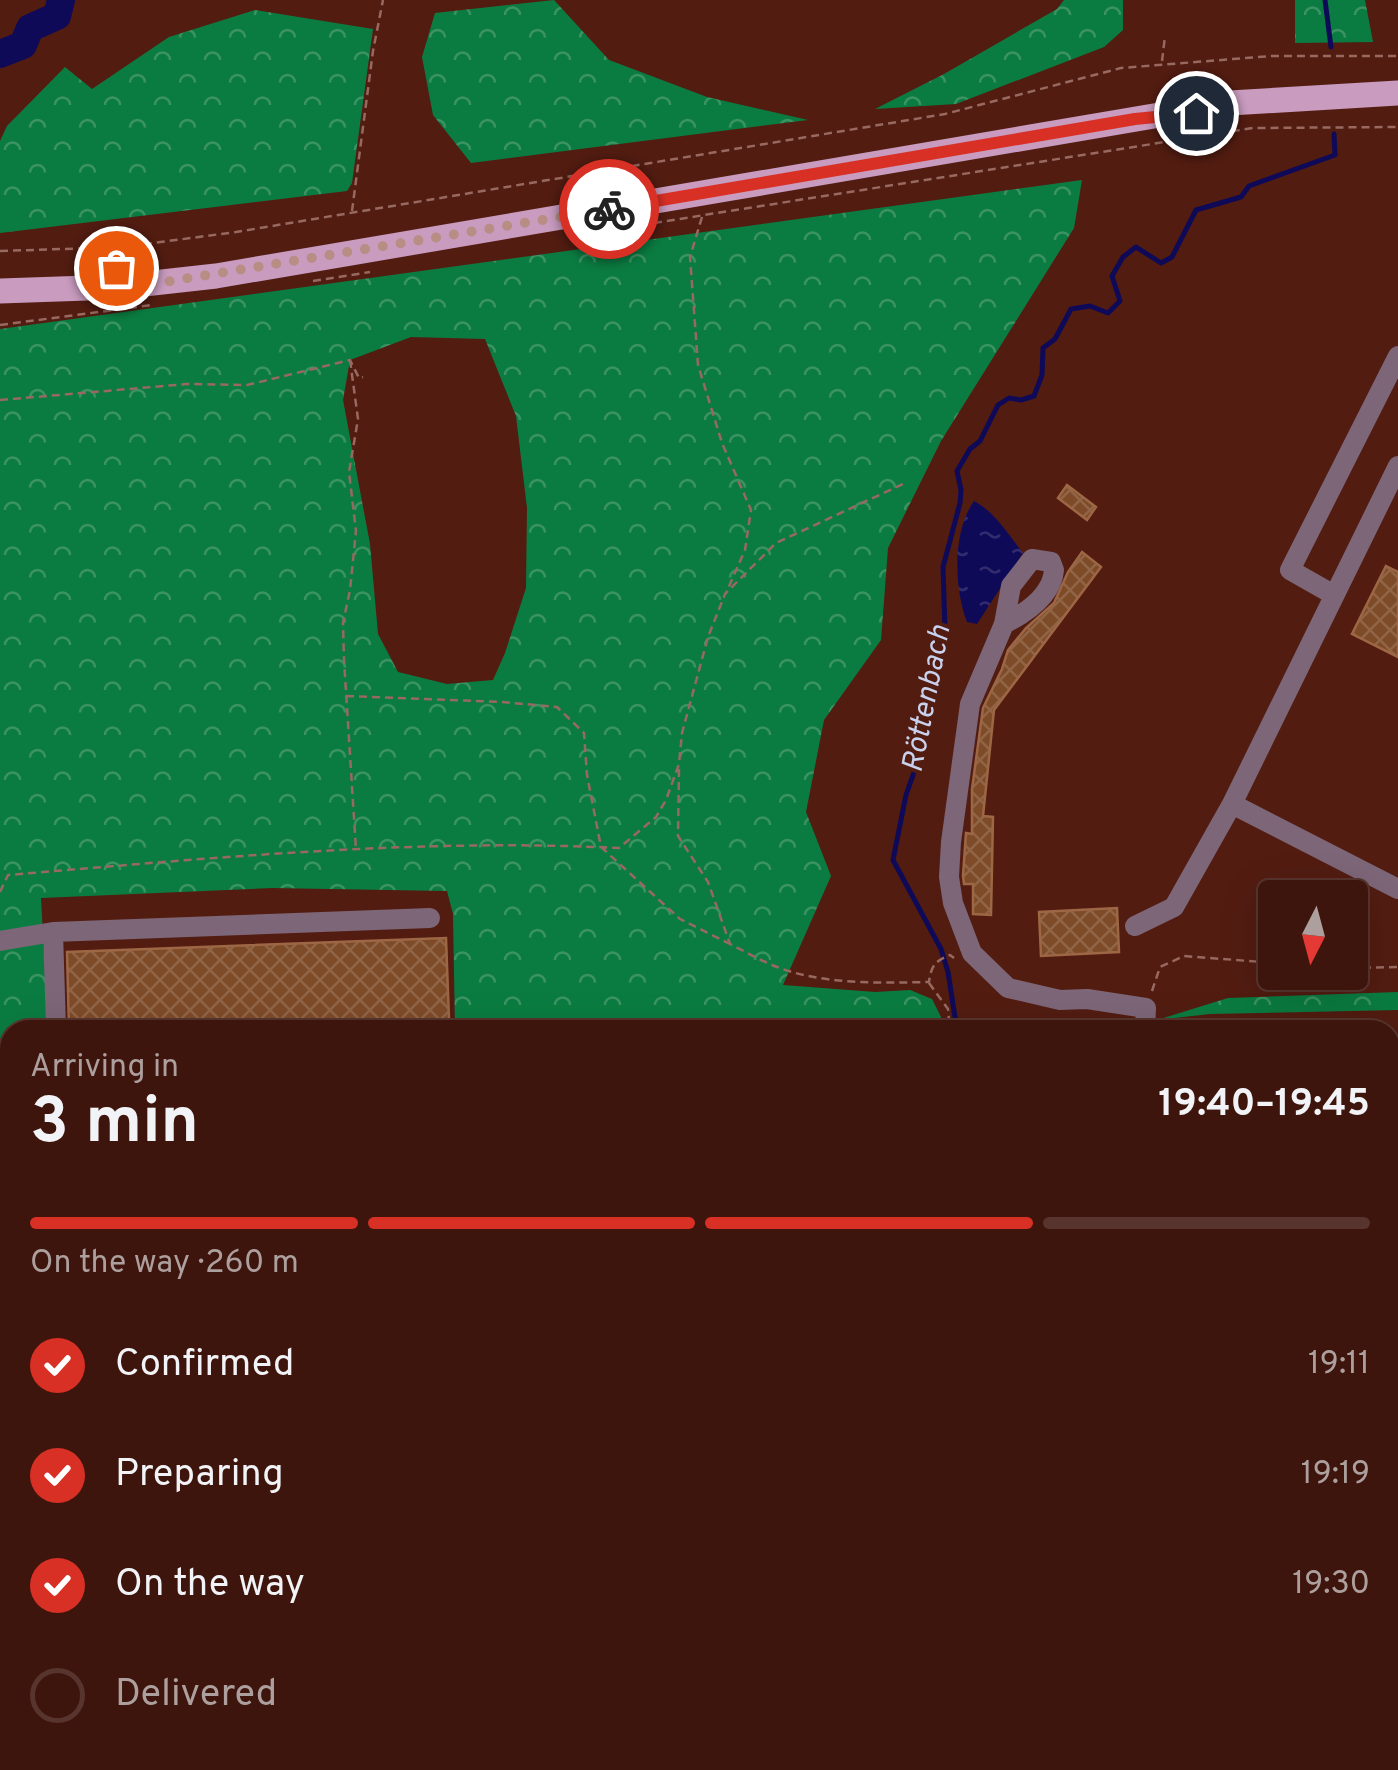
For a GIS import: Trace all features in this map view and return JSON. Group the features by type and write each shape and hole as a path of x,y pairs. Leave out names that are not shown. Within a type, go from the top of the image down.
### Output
{"main road":[{"path":"0,291 117,287 234,273 1230,102 1398,93"},
{"path":"1166,114 1398,110"}],"street":[{"path":"114,247 117,287"},
{"path":"1334,595 1290,570 1398,356"},
{"path":"1135,926 1174,907 1232,804 1398,466"},
{"path":"1004,624 970,704 951,842 949,877 954,903 972,953 1008,988 1060,1000 1087,999 1146,1008 1145,1020"},
{"path":"1232,804 1398,889"},
{"path":"0,941 52,932 430,918"},
{"path":"52,932 56,1020"}],"path":[{"path":"352,211 372,51 383,0"},
{"path":"1162,63 1165,36"},
{"path":"0,250 114,247 236,232 945,114 1073,78 1162,63 1271,56 1398,56"},
{"path":"641,225 1254,128 1398,127"},
{"path":"702,217 690,257 698,365 722,443 750,510 745,550 708,638 682,733 678,836 708,882 730,944"},
{"path":"312,282 369,272"},
{"path":"0,325 168,303"},
{"path":"350,360 358,378 363,377"},
{"path":"0,400 187,384 247,386 350,360"},
{"path":"350,360 358,420 349,472 356,531 343,623 356,851"},
{"path":"725,594 776,543 903,484"},
{"path":"346,696 556,708 584,733 587,775 601,847 680,919 775,967 814,976 883,983 929,982"},
{"path":"0,877 481,845 619,848 656,817 678,764"},
{"path":"0,892 8,875"},
{"path":"947,956 931,968 929,982 948,1009 949,1020"},
{"path":"1146,1008 1160,967 1184,956 1258,962"},
{"path":"1368,968 1398,967"}],"green space":[{"path":"554,0 609,60 707,97 808,120 471,163 433,115 422,57 435,13"},
{"path":"1064,0 1123,0 1123,30 1104,47 956,104 875,109 1057,9"},
{"path":"1295,0 1365,0 1373,42 1295,43"},
{"path":"255,10 373,29 352,183 347,191 0,233 0,141 7,126 65,67 92,89 169,37"},
{"path":"1082,180 1074,228 941,441 888,548 881,640 824,720 806,812 831,876 783,985 875,992 910,990 932,999 941,1020 455,1020 453,914 447,891 272,888 41,898 47,1020 0,1020 0,329","holes":["411,337 485,339 516,416 527,508 526,588 493,680 447,684 398,672 378,634 370,544 343,400 350,360"]},
{"path":"1398,992 1398,1010 1210,1014 1157,1020 1228,998"}],"water":[{"path":"974,501 995,517 1023,553 977,624 967,622 957,560 962,528"}],"building":[{"path":"1067,485 1096,507 1087,520 1058,498"},
{"path":"1082,552 1101,567 994,710 983,816 993,817 991,915 973,914 973,884 964,884 963,876 966,833 972,834 972,789 983,708 1008,650 1054,603"},
{"path":"1386,566 1398,572 1398,657 1352,634"},
{"path":"1117,908 1119,952 1041,956 1039,912"},
{"path":"446,938 449,1019 69,1020 67,952"}],"waterway":[{"path":"0,54 23,45 30,28 57,16 61,0"},
{"name":"Röttenbach","path":"1325,0 1331,47"},
{"name":"Röttenbach","path":"955,1020 941,949 893,860 906,795 919,758 918,726 930,668 945,631 943,567 960,503 957,471 970,449 980,441 998,405 1009,398 1034,396 1042,375 1043,348 1055,339 1071,309 1090,306 1108,313 1120,301 1112,276 1123,257 1136,247 1161,263 1172,257 1196,210 1241,197 1249,186 1335,155 1334,134"}],"way so far":[{"path":"116,268 117,287 159,283 609,209"}],"route":[{"path":"609,209 1135,119 1196,113"}]}
